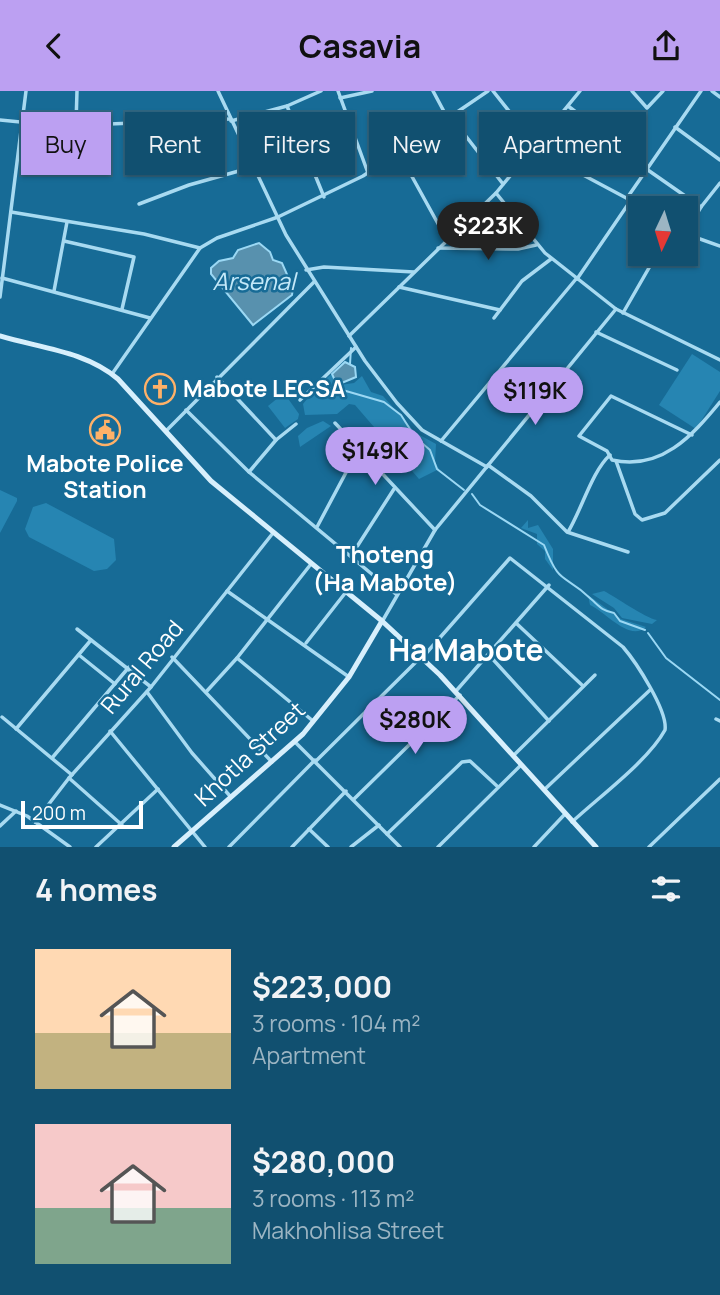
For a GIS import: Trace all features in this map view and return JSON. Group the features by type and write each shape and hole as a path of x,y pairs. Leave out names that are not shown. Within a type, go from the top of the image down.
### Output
{"street":[{"path":"23,112 26,91"},
{"path":"76,112 77,91"},
{"path":"218,91 239,138"},
{"path":"111,124 230,120 287,106 321,91"},
{"path":"112,374 200,248 217,238 278,217 324,197 368,173 338,91"},
{"path":"340,98 372,91"},
{"path":"433,91 446,112"},
{"path":"458,112 488,91"},
{"path":"494,91 508,112"},
{"path":"563,112 580,91"},
{"path":"632,91 647,108 663,91"},
{"path":"701,91 646,167 701,207"},
{"path":"712,91 720,97"},
{"path":"287,106 324,197"},
{"path":"568,106 576,112"},
{"path":"0,120 21,122"},
{"path":"674,127 720,160"},
{"path":"0,297 21,130"},
{"path":"465,137 503,185"},
{"path":"139,204 188,185 239,171"},
{"path":"257,175 314,282 356,347 411,420 531,496 568,532 628,552"},
{"path":"411,175 447,240"},
{"path":"349,336 511,175"},
{"path":"583,175 628,198"},
{"path":"631,196 642,175"},
{"path":"698,212 720,183"},
{"path":"496,193 551,259 616,309 720,360"},
{"path":"441,441 576,279 628,201"},
{"path":"11,212 144,234 200,248"},
{"path":"54,291 67,222"},
{"path":"698,238 720,246"},
{"path":"64,241 134,257 122,309"},
{"path":"438,248 518,249 536,244"},
{"path":"494,318 522,281 551,259"},
{"path":"623,313 650,266"},
{"path":"306,269 324,267 414,272"},
{"path":"1,278 150,318"},
{"path":"166,431 314,282"},
{"path":"399,287 500,310"},
{"name":"Khotla Street","path":"174,847 295,742 313,721 349,677 435,530 616,309"},
{"path":"596,332 677,370"},
{"path":"0,336 76,355 112,374 212,481 422,657 458,693 596,847"},
{"path":"300,400 356,347"},
{"path":"217,377 276,440"},
{"path":"692,435 611,396 579,436 610,454 612,460 658,457 692,435 720,402"},
{"path":"186,410 249,472 397,595"},
{"path":"249,472 276,440 296,423"},
{"path":"335,423 435,530"},
{"path":"317,527 358,450"},
{"path":"568,532 583,507 603,461 610,454"},
{"path":"616,461 635,515 642,520 665,513 720,460"},
{"path":"351,556 394,489"},
{"name":"Rural Road","path":"35,822 70,776 151,687 172,657 273,533"},
{"path":"229,847 422,657 508,558 548,585 603,634 623,647 638,664 666,722 660,740 647,756 572,823"},
{"path":"206,692 237,658 311,564"},
{"path":"354,799 458,693 548,585"},
{"path":"227,591 306,644 349,677"},
{"path":"306,644 346,592"},
{"path":"516,623 583,687"},
{"path":"77,629 129,667 151,687"},
{"path":"16,729 91,640"},
{"path":"488,654 549,721"},
{"path":"79,655 115,684"},
{"path":"172,657 272,762"},
{"path":"237,658 313,721"},
{"path":"52,758 129,667"},
{"path":"514,755 595,675"},
{"path":"545,789 650,690"},
{"path":"146,692 192,753 231,798"},
{"path":"2,717 52,758 122,825"},
{"path":"110,731 205,847"},
{"path":"295,742 400,847"},
{"path":"387,834 462,762 470,761 498,787"},
{"path":"438,847 522,763"},
{"path":"649,847 720,779"},
{"path":"96,847 159,789"},
{"path":"292,847 346,791"},
{"path":"0,805 35,822 70,847"},
{"path":"0,826 16,811"},
{"path":"534,847 565,814"},
{"path":"351,847 379,825"},
{"path":"309,829 328,847"}],"shaded area":[{"path":"692,354 720,372 720,391 696,429 659,405"},
{"path":"332,374 340,385 354,383 362,376 371,392 383,396 416,433 436,444 435,462 439,469 419,479 355,405 349,404 337,414 305,415 303,404 320,383"},
{"path":"284,393 299,414 298,419 285,428 268,406"},
{"path":"323,421 331,426 300,447 298,436 307,428"},
{"path":"0,490 17,498 17,501 0,533"},
{"path":"46,503 114,539 116,560 107,569 94,571 29,537 25,529 33,507"},
{"path":"528,520 528,528 538,525 553,549 553,570 545,559 545,551 537,544 537,534 521,528"},
{"path":"604,591 638,612 657,620 652,624 622,618 614,608 592,594"},
{"path":"588,595 621,619 646,627 639,631 625,628 590,605"}],"water":[{"name":"Arsenal","path":"259,243 270,252 273,260 282,263 293,288 292,295 253,325 211,274 211,268 219,261 233,258 238,250"},
{"path":"345,362 355,367 356,377 337,385 332,374"}],"waterway":[{"path":"350,364 351,348"},
{"path":"336,382 335,386 339,389 384,402 401,415 415,437 430,450 437,469 464,490"},
{"path":"472,494 480,505 544,545 559,574 601,608 614,613 620,621 645,630"},
{"path":"648,633 666,658 720,700"}],"place":[{"name":"Mabote LECSA","path":"160,389"},
{"name":"Mabote Police Station","path":"105,430"}],"district":[{"name":"Thoteng (Ha Mabote)","path":"385,569"},
{"name":"Ha Mabote","path":"466,651"}]}
